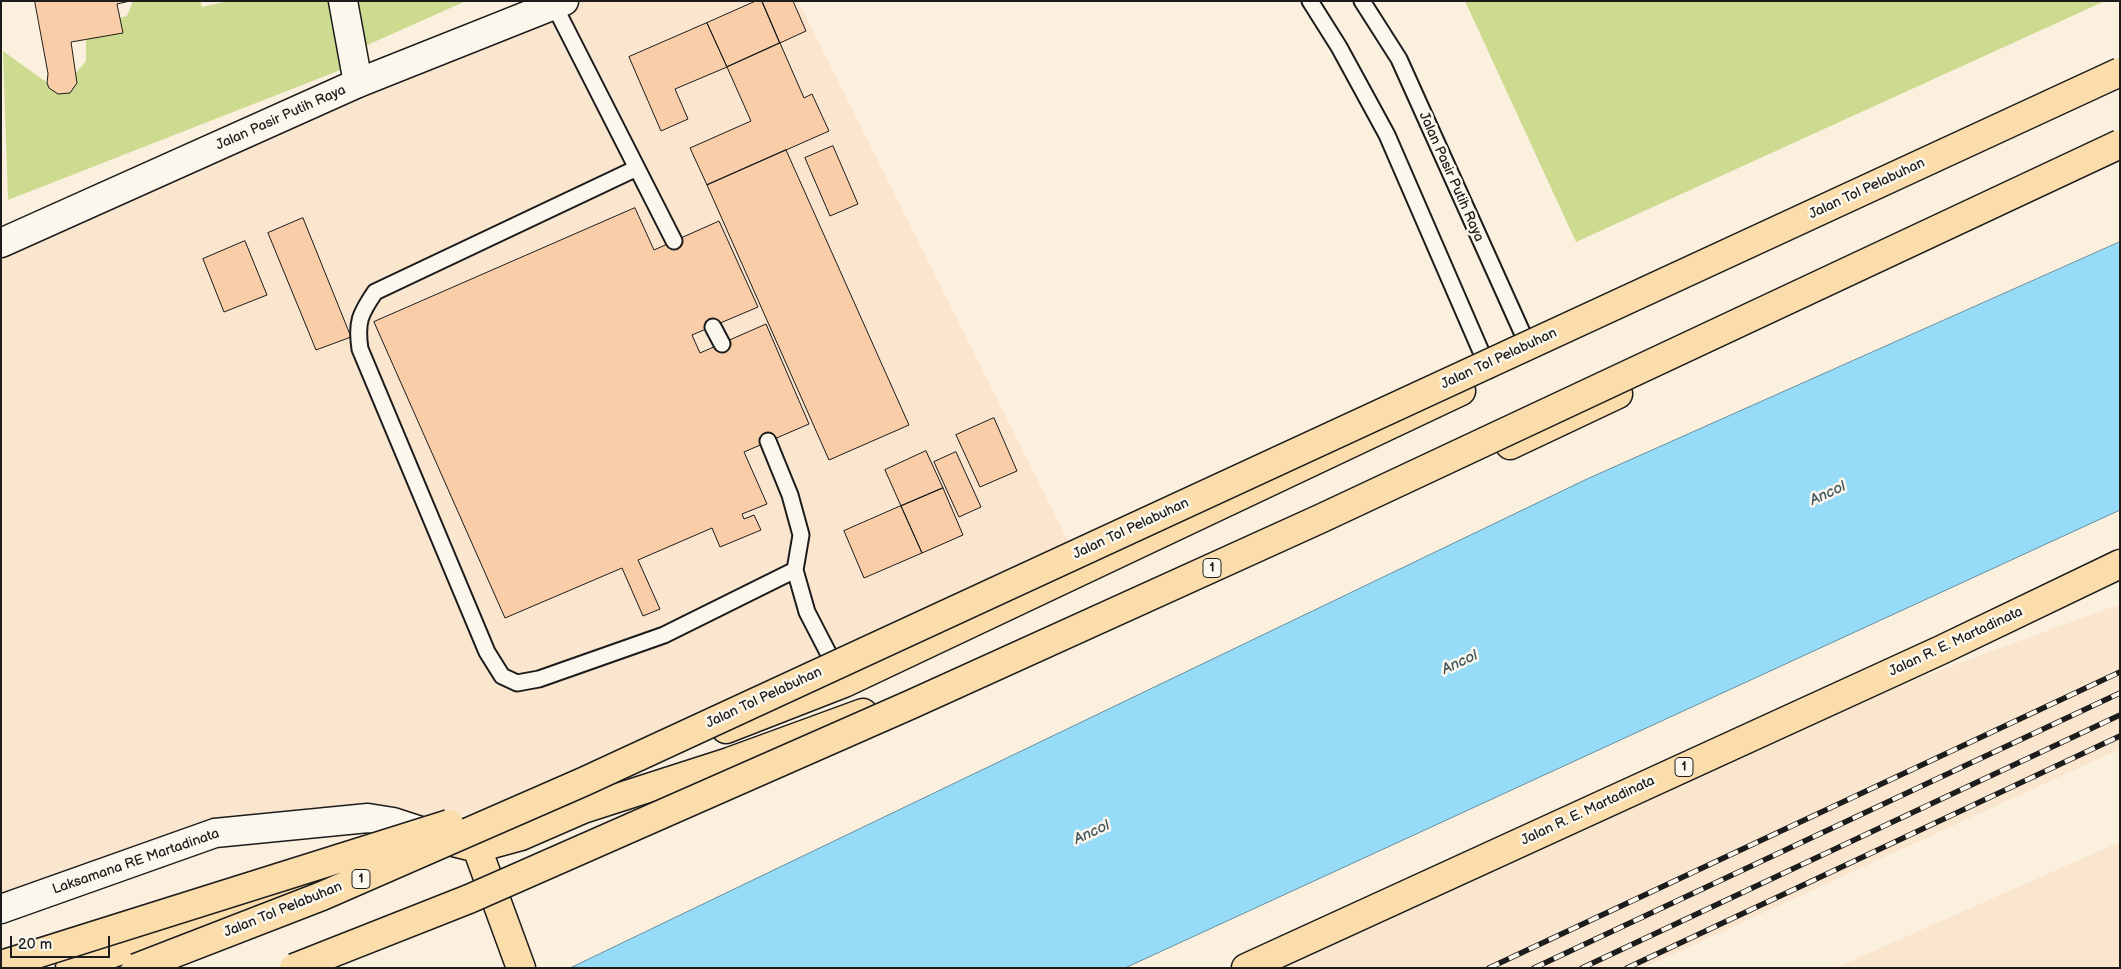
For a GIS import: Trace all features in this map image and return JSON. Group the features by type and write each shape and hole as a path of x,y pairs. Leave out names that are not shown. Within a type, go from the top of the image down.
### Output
{"highway":[{"name":"Jalan Tol Pelabuhan","path":"136,968 322,896 584,782 2120,72"},
{"path":"449,841 528,806 844,683 1533,357 2120,84"},
{"name":"1","path":"294,968 469,899 912,704 1331,514 2120,144"},
{"path":"521,968 477,848 544,827 584,809 729,762 916,694 1281,551 1581,412 2120,155"},
{"name":"Jalan R. E. Martadinata","path":"1246,968 1941,650 2120,564"},
{"path":"1,965 584,782"},
{"path":"528,806 528,818 532,824 544,827"},
{"name":"1","path":"70,968 392,856 449,841 477,848"}],"street":[{"path":"343,1 358,83"},
{"name":"Jalan Pasir Putih Raya","path":"2,241 358,83 559,3"},
{"name":"Laksamana RE Martadinata","path":"1,909 215,833 368,818 393,822 449,841"}],"lane":[{"path":"1310,1 1339,47 1388,135 1491,377"},
{"name":"Jalan Pasir Putih Raya","path":"1362,1 1399,59 1533,357"},
{"path":"559,3 637,168 674,241"},
{"path":"637,168 375,292 362,311 357,327 360,349 487,652 502,676 517,683 539,679 664,635 795,570"},
{"path":"713,327 722,344"},
{"path":"768,442 790,495 801,535 795,570 807,612 844,683"}],"shaded area":[{"path":"564,1 798,1 1075,555 507,806 422,832 393,822 215,833 1,909 1,243"},
{"path":"2120,604 2120,749 1643,968 1248,968 1713,754"},
{"path":"2120,842 2120,968 1835,968"}],"green space":[{"path":"133,1 200,1 202,7 228,1 329,1 343,69 8,200 3,51 60,92 86,61 86,26 127,16"},
{"path":"357,1 466,1 365,46"},
{"path":"1465,1 2105,1 1576,242"}],"water":[{"name":"Ancol","path":"2120,242 2120,510 1125,968 570,968 1587,479"}],"building":[{"path":"35,1 130,1 117,4 123,33 71,42 77,83 70,93 58,94 49,88 47,83 48,74"},
{"path":"756,1 762,1 780,43 727,67 707,23"},
{"path":"762,1 793,1 806,31 780,43"},
{"path":"707,23 727,67 675,89 688,119 661,131 629,57"},
{"path":"780,43 804,98 812,94 829,131 707,185 690,148 751,121 727,67"},
{"path":"833,146 858,204 830,216 805,158"},
{"path":"786,150 909,425 829,460 707,185"},
{"path":"635,208 654,250 719,221 758,307 692,335 700,353 766,324 809,424 744,452 767,504 742,514 744,519 754,515 761,530 720,547 712,528 638,560 660,609 643,616 622,568 505,618 374,322"},
{"path":"303,218 351,337 316,350 268,233"},
{"path":"245,241 267,295 224,312 203,259"},
{"path":"994,418 1017,471 980,487 956,435"},
{"path":"926,451 943,488 901,506 885,470"},
{"path":"956,452 981,507 959,517 934,462"},
{"path":"943,488 963,535 922,553 901,506"},
{"path":"901,506 922,553 864,578 844,531"}],"railway":[{"path":"1489,968 2120,672"},
{"path":"1534,968 2120,693"},
{"path":"1582,968 2120,715"},
{"path":"1627,968 2120,736"}]}
